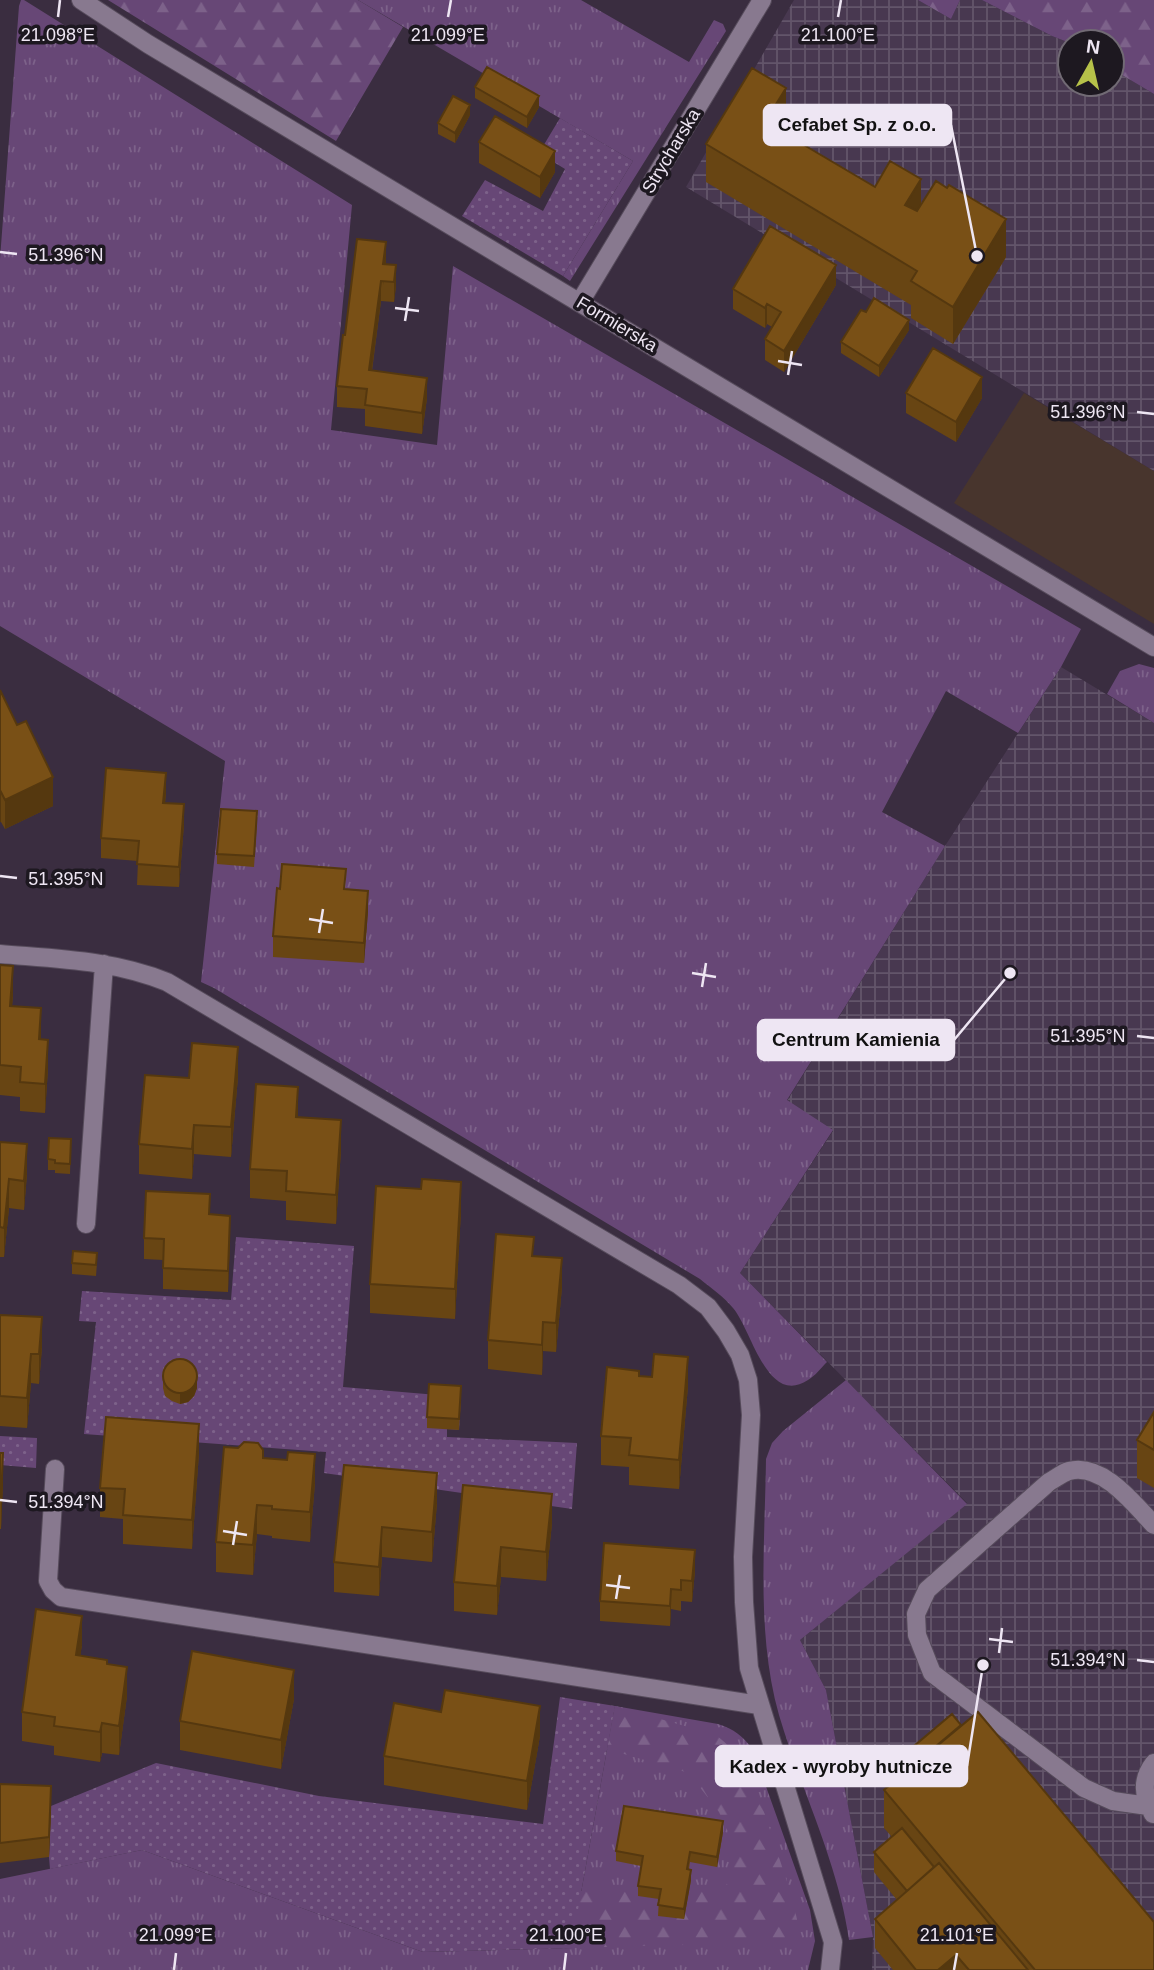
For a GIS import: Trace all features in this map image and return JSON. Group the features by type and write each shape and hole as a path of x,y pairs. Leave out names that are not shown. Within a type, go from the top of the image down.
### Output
{"street":[{"name":"Formierska","path":"81,0 148,44 1154,647"},
{"name":"Strycharska","path":"580,302 762,0"},
{"path":"0,954 123,967 167,982 679,1285 708,1307 740,1355 748,1380 751,1415 743,1557 749,1668 833,1942 830,1970"},
{"path":"86,1224 104,964"},
{"path":"55,1469 48,1581 61,1597 759,1705"},
{"path":"1151,1811 1113,1801 1084,1788 932,1673 917,1635 916,1614 927,1590 1049,1482 1068,1471 1083,1470 1114,1484 1154,1525"},
{"path":"1151,1811 1143,1789 1145,1776 1154,1763"}],"shaded area":[{"path":"794,0 918,0 951,19 960,0 982,0 1056,38 1056,98 1126,98 1126,77 1154,94 1154,471 686,187"},
{"path":"1024,393 1154,471 1154,624 954,503"},
{"path":"1061,667 1154,723 1154,1970 872,1970 873,1937 826,1690 800,1640 967,1503 740,1273 833,1131 787,1101 945,846"}],"green space":[{"path":"21,0 352,205 331,430 437,445 453,266 1081,629 1061,667 1018,733 946,691 882,812 945,846 787,1100 833,1130 740,1273 827,1362 808,1380 794,1386 782,1383 771,1375 733,1308 700,1279 201,982 225,761 0,626 0,259"},
{"path":"108,0 358,0 403,27 336,141"},
{"path":"358,0 581,0 689,62 714,20 723,24 726,31 570,281 563,276 633,161"},
{"path":"918,0 960,0 951,19"},
{"path":"982,0 1154,0 1154,94 1126,77 1126,28 1056,28 1056,38"},
{"path":"560,118 633,161 563,276 462,216 485,180 543,211 565,169 539,153"},
{"path":"1139,664 1154,668 1154,723 1107,694 1120,671"},
{"path":"236,1237 354,1246 343,1387 461,1397 459,1430 447,1429 447,1437 577,1443 572,1509 324,1473 326,1452 84,1434 96,1322 79,1321 82,1291 231,1300"},
{"path":"846,1380 967,1504 800,1640 826,1690 873,1937 849,1940 837,1882 779,1715 767,1652 764,1588 766,1459 772,1443"},
{"path":"0,1436 37,1438 36,1468 0,1465"},
{"path":"560,1697 615,1706 571,1948 423,1952 142,1850 50,1869 51,1806 156,1763 319,1796 543,1824"},
{"path":"615,1706 718,1724 738,1734 753,1750 810,1910 815,1941 808,1970 0,1970 0,1879 142,1850 423,1952 571,1948"},
{"path":"615,1706 716,1735 735,1751 753,1778 792,1897 802,1942 524,1949 526,1929 545,1900 581,1891 701,1891 726,1885 733,1874 735,1847 719,1812 689,1773 607,1749"}],"building":[{"path":"487,67 539,96 527,117 475,87"},
{"path":"752,68 786,88 765,122 875,187 890,161 921,179 905,205 917,211 936,181 947,188 949,185 1006,219 953,307 911,281 917,271 706,144"},
{"path":"453,96 470,105 455,133 438,123"},
{"path":"495,116 555,151 540,177 479,142"},
{"path":"770,226 836,265 784,351 765,339 781,312 767,304 765,308 733,289"},
{"path":"357,239 386,242 383,264 396,265 394,282 381,281 369,370 427,378 422,413 365,405 367,389 337,386"},
{"path":"874,298 909,320 879,366 841,342 861,310 866,312"},
{"path":"933,348 982,377 956,422 906,393"},
{"path":"0,690 17,725 26,721 53,777 5,800 0,793"},
{"path":"106,768 166,773 163,803 184,804 179,867 137,864 139,841 101,838"},
{"path":"221,809 257,811 254,856 217,854"},
{"path":"282,864 346,869 344,889 368,891 364,943 273,936"},
{"path":"0,965 13,966 10,1006 41,1008 39,1039 48,1040 45,1084 20,1082 21,1067 0,1065"},
{"path":"192,1043 238,1047 231,1127 194,1125 192,1149 139,1144 145,1075 189,1078"},
{"path":"256,1084 298,1087 296,1117 341,1120 336,1195 286,1191 287,1171 250,1169"},
{"path":"49,1138 71,1139 70,1164 55,1163 55,1160 48,1159"},
{"path":"0,1142 27,1144 24,1181 9,1179 4,1228 0,1227"},
{"path":"422,1179 461,1182 455,1289 370,1284 376,1186 421,1189"},
{"path":"146,1191 210,1194 209,1214 230,1216 228,1271 163,1268 164,1239 144,1238"},
{"path":"496,1234 534,1237 532,1256 562,1258 556,1323 543,1322 542,1345 488,1340"},
{"path":"73,1251 97,1253 96,1265 72,1263"},
{"path":"0,1315 42,1317 39,1354 31,1354 27,1398 0,1396"},
{"path":"654,1354 688,1357 679,1460 629,1455 631,1438 601,1436 607,1367 639,1371 639,1376 652,1377"},
{"path":"180,1359 192,1364 197,1376 192,1388 180,1393 168,1388 163,1376 168,1364"},
{"path":"429,1384 461,1386 459,1419 427,1417"},
{"path":"1154,1412 1154,1450 1137,1440"},
{"path":"106,1417 199,1424 192,1520 123,1515 125,1489 100,1488"},
{"path":"244,1442 258,1443 263,1450 263,1458 287,1460 288,1452 315,1454 310,1512 257,1505 253,1545 216,1542 224,1447 238,1448"},
{"path":"0,1453 3,1453 1,1499 0,1499"},
{"path":"344,1465 437,1473 432,1532 382,1527 379,1567 334,1562"},
{"path":"463,1485 552,1494 546,1552 501,1547 497,1586 454,1582"},
{"path":"604,1543 695,1550 692,1581 681,1580 681,1590 671,1589 670,1606 600,1601"},
{"path":"36,1609 82,1616 76,1655 107,1660 107,1664 127,1667 119,1726 102,1723 100,1732 54,1726 55,1717 22,1712"},
{"path":"192,1651 294,1670 281,1740 180,1721"},
{"path":"445,1690 540,1706 527,1781 384,1756 394,1703 441,1712"},
{"path":"978,1712 1154,1922 1154,1970 1035,1970 884,1790"},
{"path":"952,1714 961,1725 910,1768 901,1757"},
{"path":"0,1784 51,1786 49,1837 0,1843"},
{"path":"624,1806 723,1821 717,1857 690,1852 687,1869 691,1870 684,1909 658,1905 661,1889 638,1886 643,1856 616,1851"},
{"path":"902,1828 934,1867 907,1891 874,1852"},
{"path":"939,1863 1028,1970 969,1970 956,1955 938,1970 916,1970 875,1919"}],"place":[{"name":"Cefabet Sp. z o.o.","path":"977,256"},
{"name":"Centrum Kamienia","path":"1010,973"},
{"name":"Kadex - wyroby hutnicze","path":"983,1665"}]}
